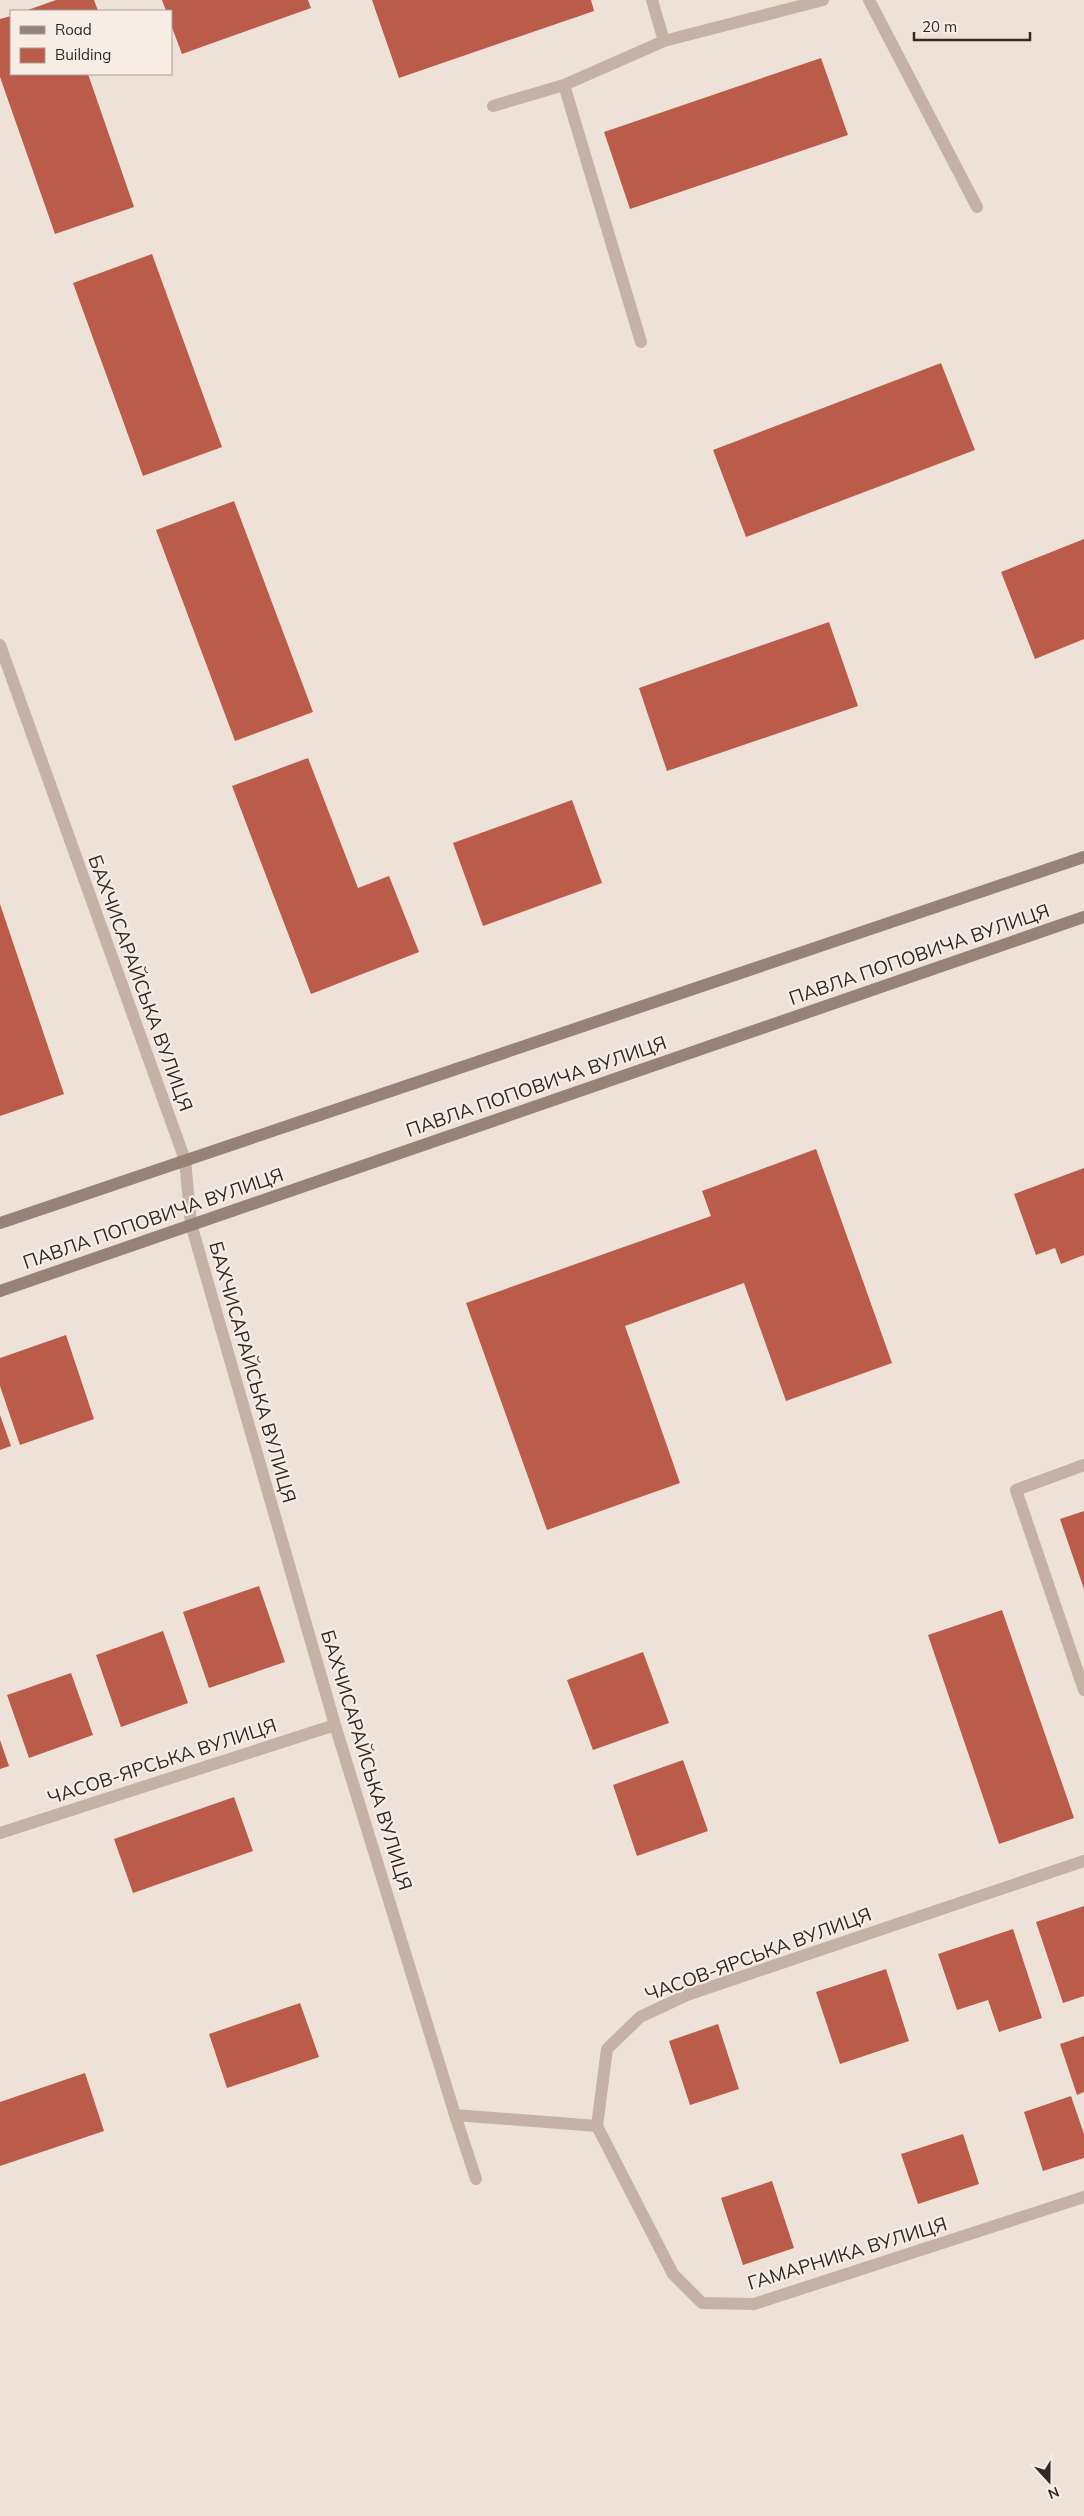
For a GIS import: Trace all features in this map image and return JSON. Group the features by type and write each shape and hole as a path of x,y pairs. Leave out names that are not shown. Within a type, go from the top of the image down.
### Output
{"main road":[{"name":"ПАВЛА ПОПОВИЧА ВУЛИЦЯ","path":"0,1223 1084,857"},
{"name":"ПАВЛА ПОПОВИЧА ВУЛИЦЯ","path":"0,1291 1084,917"}],"street":[{"path":"652,0 664,41"},
{"path":"493,106 564,85 664,41 823,0"},
{"path":"869,0 977,207"},
{"path":"564,85 641,342"},
{"name":"БАХЧИСАРАЙСЬКА ВУЛИЦЯ","path":"0,645 185,1160 191,1224 335,1725 476,2179"},
{"path":"1084,1465 1016,1490 1084,1690"},
{"name":"ЧАСОВ-ЯРСЬКА ВУЛИЦЯ","path":"0,1833 335,1725"},
{"name":"ЧАСОВ-ЯРСЬКА ВУЛИЦЯ","path":"597,2126 607,2049 640,2017 687,1995 1084,1861"},
{"path":"455,2115 597,2126"},
{"name":"ГАМАРНИКА ВУЛИЦЯ","path":"597,2126 673,2274 702,2302 754,2304 1084,2197"}],"building":[{"path":"56,0 94,0 98,10 28,10"},
{"path":"162,0 308,0 311,8 182,54 172,28 172,10 166,10"},
{"path":"372,0 591,0 594,11 399,78"},
{"path":"10,16 10,75 88,75 134,207 55,234 0,77 0,19"},
{"path":"821,58 848,135 630,209 604,132"},
{"path":"152,254 222,447 143,476 73,283"},
{"path":"941,363 975,450 746,537 713,450"},
{"path":"234,501 313,712 235,741 156,530"},
{"path":"1084,539 1084,639 1035,659 1001,572"},
{"path":"829,622 858,706 667,771 639,688"},
{"path":"308,758 358,888 389,876 419,952 311,994 232,786"},
{"path":"572,800 602,883 483,926 453,843"},
{"path":"0,904 64,1094 0,1116"},
{"path":"816,1149 892,1363 786,1401 744,1283 625,1326 680,1483 547,1530 466,1303 711,1216 702,1191"},
{"path":"1084,1168 1084,1255 1061,1264 1055,1248 1036,1255 1014,1194"},
{"path":"66,1335 94,1419 20,1445 0,1386 0,1358"},
{"path":"0,1415 11,1446 0,1450"},
{"path":"1084,1511 1084,1589 1060,1519"},
{"path":"259,1586 285,1662 209,1688 183,1612"},
{"path":"1002,1610 1074,1818 999,1844 928,1635"},
{"path":"163,1631 188,1703 121,1727 96,1655"},
{"path":"643,1652 669,1723 593,1750 567,1680"},
{"path":"71,1673 93,1735 29,1758 7,1695"},
{"path":"0,1740 9,1766 0,1769"},
{"path":"683,1760 708,1831 637,1856 613,1785"},
{"path":"234,1797 253,1851 133,1893 114,1839"},
{"path":"1084,1906 1084,1996 1063,2003 1036,1922"},
{"path":"1013,1929 1042,2018 999,2032 988,2000 957,2010 938,1954"},
{"path":"886,1969 909,2041 840,2064 816,1992"},
{"path":"300,2003 319,2057 227,2088 209,2034"},
{"path":"718,2024 739,2089 690,2105 669,2041"},
{"path":"1084,2036 1084,2092 1077,2095 1060,2044"},
{"path":"85,2073 104,2131 0,2166 0,2102"},
{"path":"1071,2096 1084,2134 1084,2158 1043,2171 1024,2112"},
{"path":"963,2134 979,2184 918,2204 901,2154"},
{"path":"772,2181 794,2248 743,2265 721,2198"}]}
